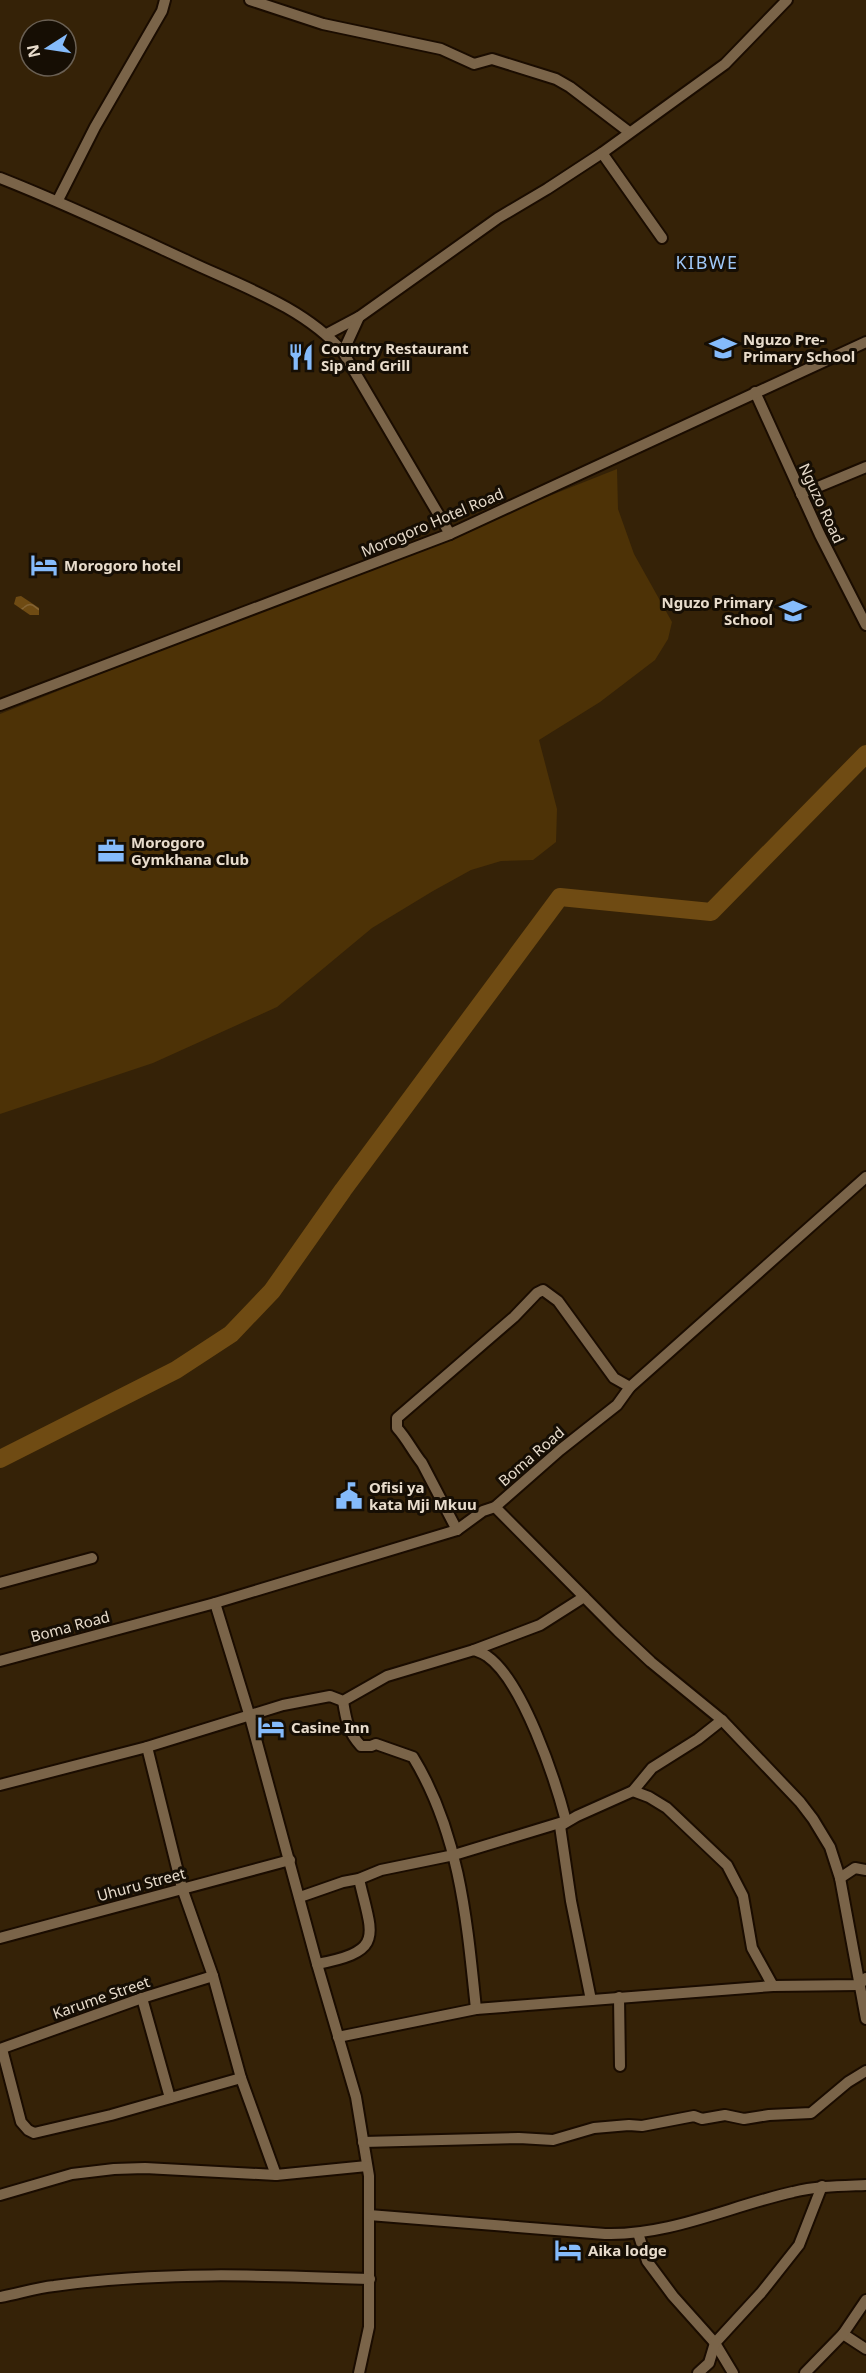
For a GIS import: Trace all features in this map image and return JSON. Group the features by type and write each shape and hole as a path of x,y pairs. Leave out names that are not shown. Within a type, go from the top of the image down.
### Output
{"street":[{"path":"58,200 95,127 162,11 165,0"},
{"path":"250,0 323,24 441,48 474,64 492,59 544,75 570,87 629,132"},
{"path":"327,334 359,317 498,218 548,189 602,153 725,64 787,0"},
{"path":"602,153 662,238"},
{"path":"0,178 58,200 263,296 327,334 343,352 450,534"},
{"path":"343,352 359,317"},
{"name":"Morogoro Hotel Road","path":"0,705 450,534 866,342"},
{"name":"Nguzo Road","path":"755,392 801,494 866,625"},
{"path":"801,494 866,467"},
{"name":"Boma Road","path":"0,1661 215,1603 457,1530 483,1511 495,1507 537,1469 617,1405 630,1387 866,1177"},
{"path":"457,1530 422,1463 409,1441 397,1428 397,1418 424,1392 453,1371 520,1312 537,1293 543,1290 558,1301 614,1378 630,1387"},
{"path":"495,1507 651,1662 722,1720 801,1802 830,1847 840,1878 863,1981 866,2019"},
{"path":"0,1583 92,1558"},
{"path":"343,1701 387,1676 474,1650 540,1625 584,1597"},
{"path":"215,1603 250,1717 317,1964 356,2097 369,2176 369,2327 359,2373"},
{"path":"500,1668 497,1654 504,1639"},
{"path":"474,1650 486,1655 500,1668 516,1693 560,1798 571,1901 591,2000"},
{"path":"0,1785 147,1748 283,1705 330,1696 343,1701"},
{"path":"343,1701 347,1728 361,1746 376,1744 413,1757 440,1811 454,1855 465,1909 476,2009"},
{"path":"300,1896 343,1882 359,1880 381,1870 454,1855 563,1824 633,1791 652,1768 698,1739 722,1720"},
{"path":"147,1748 182,1888 213,1976 241,2078 276,2175"},
{"path":"633,1791 650,1797 667,1808 727,1865 742,1896 752,1948 773,1986"},
{"name":"Uhuru Street","path":"0,1938 290,1860"},
{"path":"840,1878 855,1868 866,1870"},
{"path":"317,1964 354,1954 368,1944 371,1925 359,1880"},
{"name":"Karume Street","path":"1,2049 142,1998 213,1976"},
{"path":"338,2037 476,2009 863,1981"},
{"path":"619,1997 620,2066"},
{"path":"142,1998 170,2098"},
{"path":"1,2049 21,2122 27,2130 34,2133 241,2078"},
{"path":"363,2142 519,2138 553,2140 594,2128 642,2126 694,2116 702,2119 725,2115 744,2119 769,2115 811,2114 848,2082 866,2071"},
{"path":"0,2195 72,2174 114,2169 145,2168 276,2175 367,2166"},
{"path":"369,2215 604,2235 638,2233 665,2228 763,2199 822,2186 866,2185"},
{"path":"698,2373 709,2363 716,2343 761,2293 799,2245 822,2186"},
{"path":"638,2233 647,2261 660,2280 716,2343 733,2373"},
{"path":"0,2297 54,2286 180,2275 235,2274 370,2279"},
{"path":"805,2373 843,2334 866,2300"},
{"path":"843,2334 866,2349"}],"shaded area":[{"path":"617,469 618,509 634,554 672,622 668,639 655,660 600,702 539,740 557,809 556,842 533,860 501,861 471,870 433,891 372,928 277,1007 153,1063 0,1114 0,714"}],"water":[{"path":"21,596 39,608 39,615 30,615 14,604 16,597"}],"waterway":[{"path":"0,1459 176,1370 231,1334 272,1291 343,1190 560,897 711,912 866,754"}],"place":[{"name":"Nguzo Pre- Primary School","path":"723,348"},
{"name":"Country Restaurant Sip and Grill","path":"301,357"},
{"name":"Morogoro hotel","path":"44,565"},
{"name":"Nguzo Primary School","path":"793,611"},
{"name":"Morogoro Gymkhana Club","path":"111,851"},
{"name":"Ofisi ya kata Mji Mkuu","path":"349,1496"},
{"name":"Casine Inn","path":"271,1727"},
{"name":"Aika lodge","path":"568,2250"}],"district":[{"name":"KIBWE","path":"707,262"}]}
